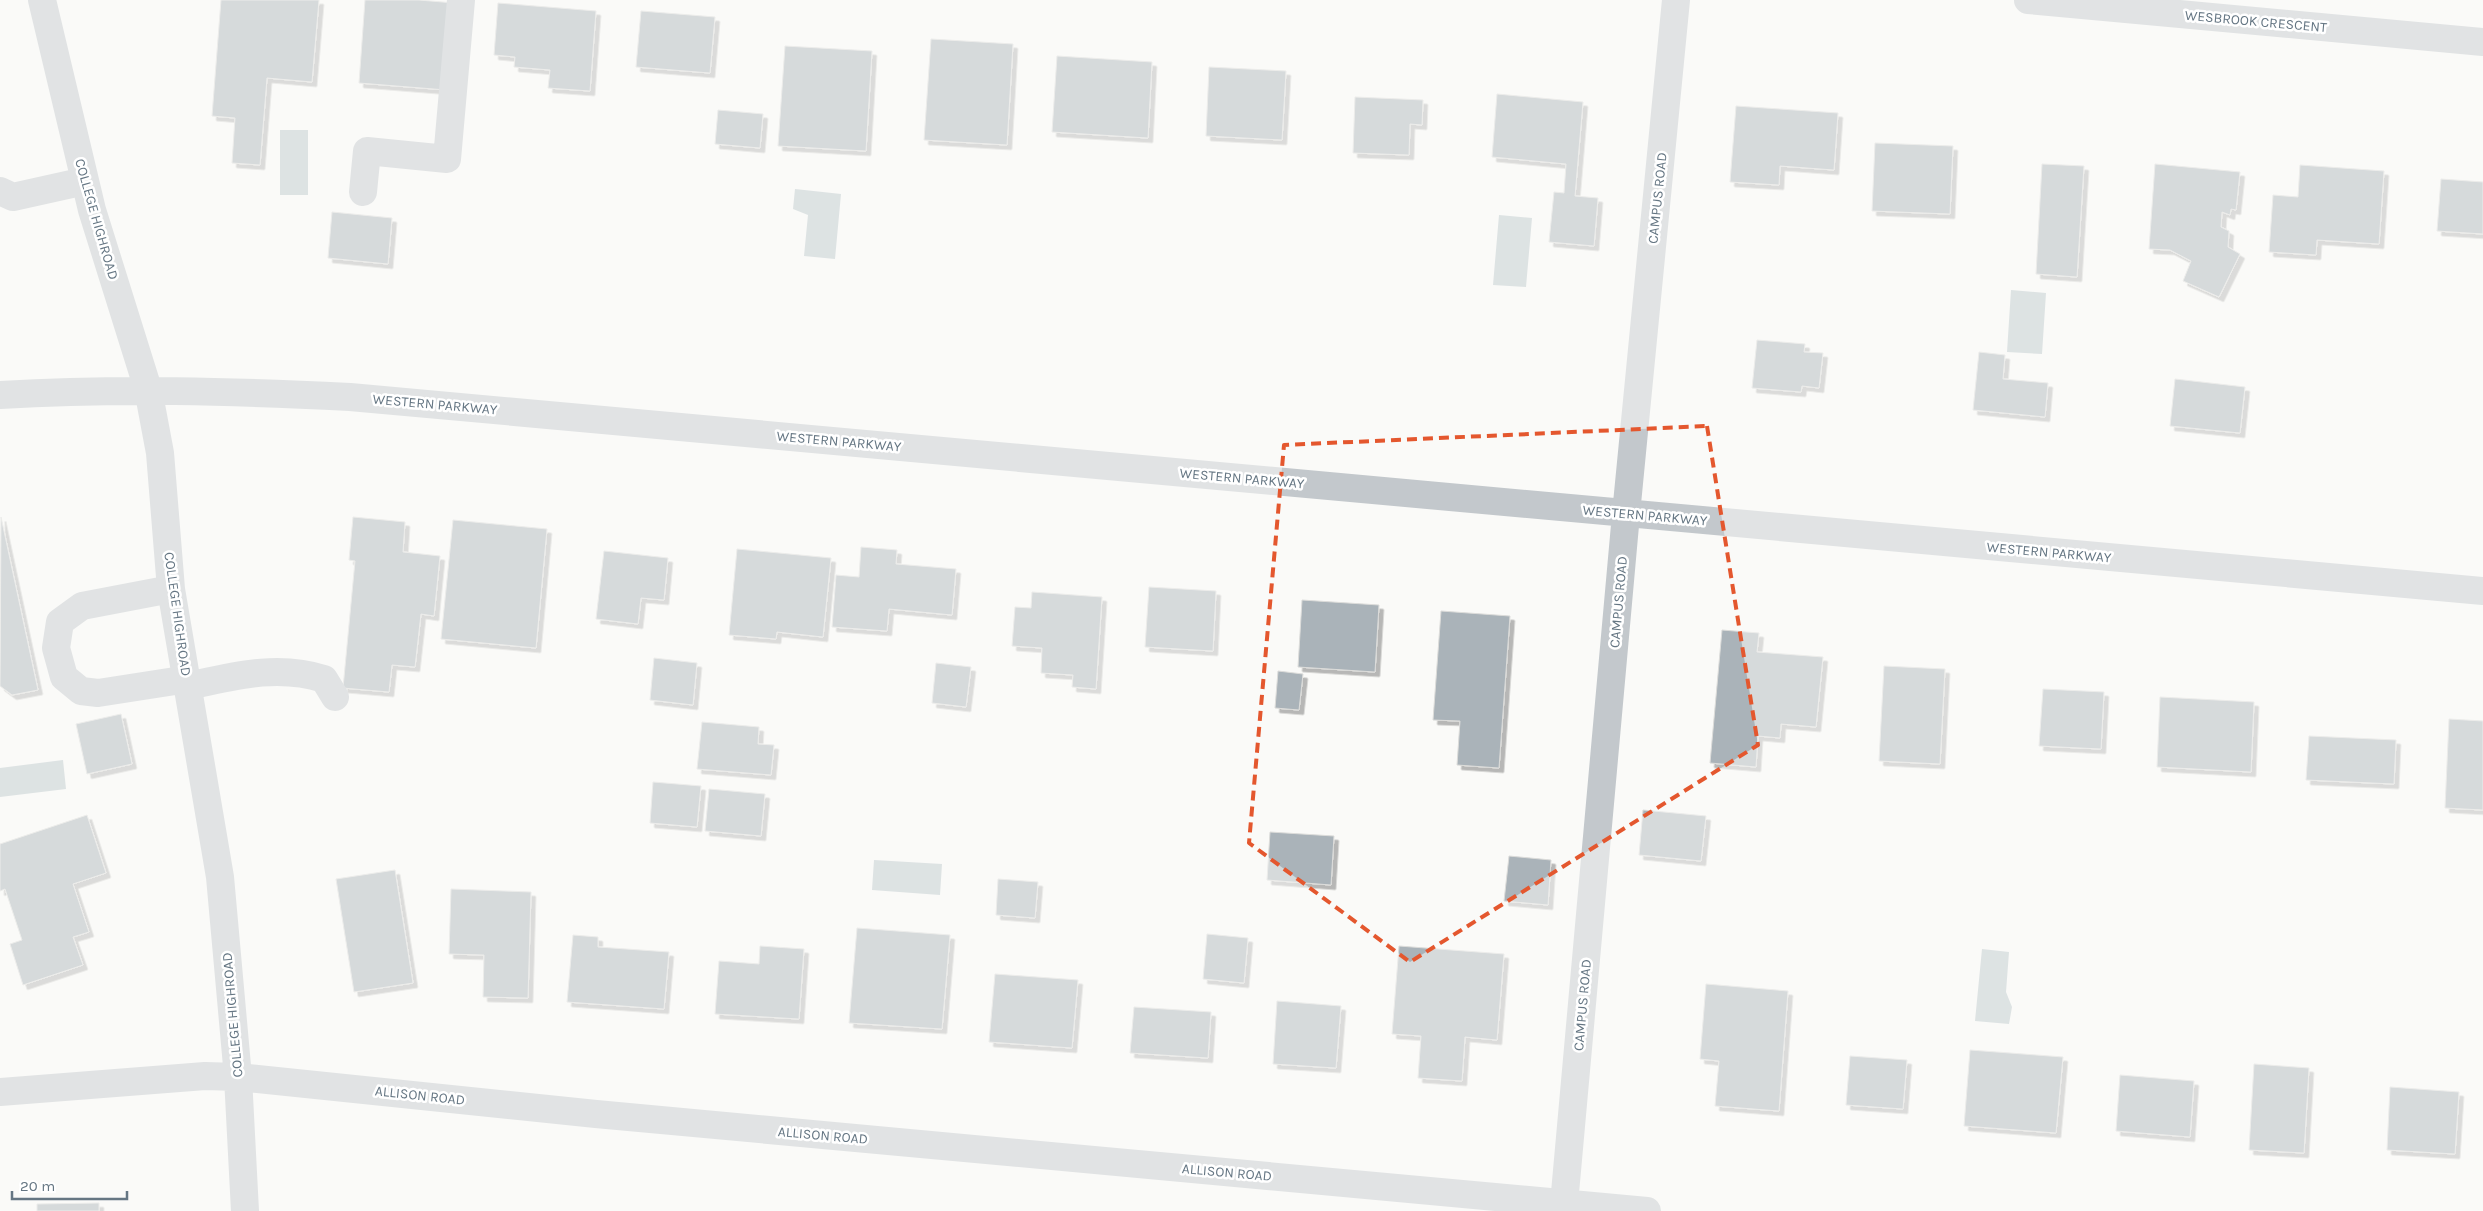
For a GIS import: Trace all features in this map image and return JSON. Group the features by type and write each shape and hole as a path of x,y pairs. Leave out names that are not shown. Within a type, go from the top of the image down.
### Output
{"street":[{"name":"COLLEGE HIGHROAD","path":"42,0 92,210 148,390 160,453 171,588 220,877 238,1077 245,1211"},
{"path":"363,192 367,151 447,159 461,0"},
{"name":"CAMPUS ROAD","path":"1564,1204 1626,514 1676,0"},
{"name":"WESBROOK CRESCENT","path":"2028,0 2483,42"},
{"path":"0,191 13,196 85,180"},
{"name":"WESTERN PARKWAY","path":"0,395 148,390 220,390 350,397 2483,591"},
{"path":"171,588 82,606 60,622 56,648 64,676 81,691 98,693 253,672 304,673 324,679 335,697"},
{"name":"ALLISON ROAD","path":"0,1092 205,1076 238,1077 596,1114 1647,1211"}],"highlighted area":[{"path":"1707,426 1758,745 1410,962 1249,843 1284,445"}],"shaded area":[{"path":"280,130 308,130 308,195 280,195"},
{"path":"795,189 841,194 835,259 804,256 808,215 793,209"},
{"path":"1499,215 1532,218 1526,287 1493,285"},
{"path":"2011,290 2046,293 2042,354 2007,352"},
{"path":"63,760 66,789 0,797 0,768"},
{"path":"874,860 942,864 940,895 872,890"},
{"path":"1982,949 2009,952 2006,992 2012,1007 2009,1024 1975,1021"}],"building":[{"path":"221,0 319,0 312,82 267,78 260,165 232,163 235,118 212,116"},
{"path":"365,0 419,0 454,3 446,90 359,83"},
{"path":"498,3 596,11 590,91 548,88 550,70 514,67 515,57 494,55"},
{"path":"641,11 715,17 710,73 636,67"},
{"path":"931,39 1013,44 1007,145 924,140"},
{"path":"785,46 872,51 866,151 778,146"},
{"path":"1057,56 1152,62 1148,138 1052,132"},
{"path":"1209,67 1286,71 1282,140 1206,136"},
{"path":"1497,94 1583,102 1575,196 1598,198 1594,246 1549,242 1554,192 1564,193 1566,164 1492,157"},
{"path":"1355,97 1423,100 1422,125 1410,124 1409,155 1353,153"},
{"path":"1736,106 1838,113 1834,170 1780,166 1779,185 1730,182"},
{"path":"718,110 763,114 760,148 715,144"},
{"path":"1875,143 1953,146 1950,214 1872,211"},
{"path":"2042,164 2084,166 2077,277 2036,274"},
{"path":"2155,164 2240,172 2236,210 2231,209 2230,215 2222,212 2221,227 2229,231 2228,247 2240,254 2219,297 2183,281 2191,261 2170,250 2149,249"},
{"path":"2300,165 2384,171 2379,244 2317,240 2316,255 2269,252 2273,195 2298,197"},
{"path":"2441,179 2483,182 2483,234 2437,231"},
{"path":"332,212 392,218 388,264 328,258"},
{"path":"1757,340 1805,344 1804,352 1823,353 1819,388 1802,386 1801,392 1752,388"},
{"path":"1979,352 2005,355 2003,379 2048,383 2045,417 1973,410"},
{"path":"2175,379 2245,387 2240,433 2170,426"},
{"path":"1,517 38,690 12,695 0,686"},
{"path":"353,517 405,522 403,552 440,556 434,616 421,614 415,667 392,665 389,692 343,688 355,561 349,560"},
{"path":"453,520 547,529 536,648 441,639"},
{"path":"861,547 897,550 896,564 956,569 952,615 889,609 887,631 832,627 836,575 859,577"},
{"path":"737,549 831,558 823,637 777,632 776,639 729,635"},
{"path":"604,551 668,558 664,600 641,598 638,624 596,619"},
{"path":"1149,587 1216,591 1213,651 1145,647"},
{"path":"1032,592 1102,597 1096,689 1072,687 1073,675 1041,673 1042,648 1012,646 1015,607 1031,608"},
{"path":"1302,600 1379,605 1375,672 1298,667"},
{"path":"1441,611 1510,616 1499,768 1457,765 1460,721 1433,720"},
{"path":"1722,630 1759,633 1757,652 1823,657 1816,727 1781,724 1780,738 1758,736 1756,767 1710,763"},
{"path":"654,658 697,663 693,705 650,700"},
{"path":"936,663 971,667 966,707 932,703"},
{"path":"1884,666 1945,669 1940,764 1879,761"},
{"path":"1278,671 1303,674 1299,710 1275,708"},
{"path":"2043,689 2104,692 2101,749 2039,746"},
{"path":"2160,697 2254,702 2251,772 2157,767"},
{"path":"121,714 132,764 87,774 76,724"},
{"path":"2449,719 2483,721 2483,810 2445,808"},
{"path":"702,722 759,727 758,744 774,745 771,775 697,769"},
{"path":"2309,736 2396,740 2394,784 2306,780"},
{"path":"653,782 701,786 697,827 650,823"},
{"path":"709,789 765,794 761,836 705,831"},
{"path":"1643,810 1706,816 1701,861 1639,855"},
{"path":"87,815 106,873 73,884 89,932 73,937 83,965 23,985 10,944 22,940 5,889 0,891 0,844"},
{"path":"1270,832 1334,836 1331,885 1267,880"},
{"path":"1509,856 1551,860 1548,905 1504,901"},
{"path":"395,870 413,983 354,992 336,879"},
{"path":"998,879 1038,882 1035,918 996,915"},
{"path":"451,889 531,892 528,998 483,997 484,955 449,954"},
{"path":"857,928 950,935 942,1029 849,1023"},
{"path":"1207,934 1248,938 1244,983 1203,979"},
{"path":"573,935 598,937 598,947 669,952 664,1009 567,1002"},
{"path":"760,946 804,949 799,1019 715,1014 719,961 759,964"},
{"path":"1399,946 1504,954 1497,1040 1465,1037 1462,1081 1418,1078 1421,1036 1392,1034"},
{"path":"995,974 1078,980 1072,1048 989,1042"},
{"path":"1706,984 1788,991 1779,1111 1715,1106 1719,1061 1700,1059"},
{"path":"1277,1001 1341,1006 1336,1068 1273,1064"},
{"path":"1134,1007 1211,1012 1208,1058 1130,1053"},
{"path":"1970,1050 2063,1057 2056,1133 1964,1126"},
{"path":"1850,1056 1907,1060 1903,1109 1846,1105"},
{"path":"2254,1064 2309,1068 2304,1153 2249,1150"},
{"path":"2120,1075 2194,1081 2190,1137 2116,1131"},
{"path":"2390,1087 2459,1092 2455,1154 2387,1150"},
{"path":"99,1203 99,1211 37,1211 37,1204"}]}
